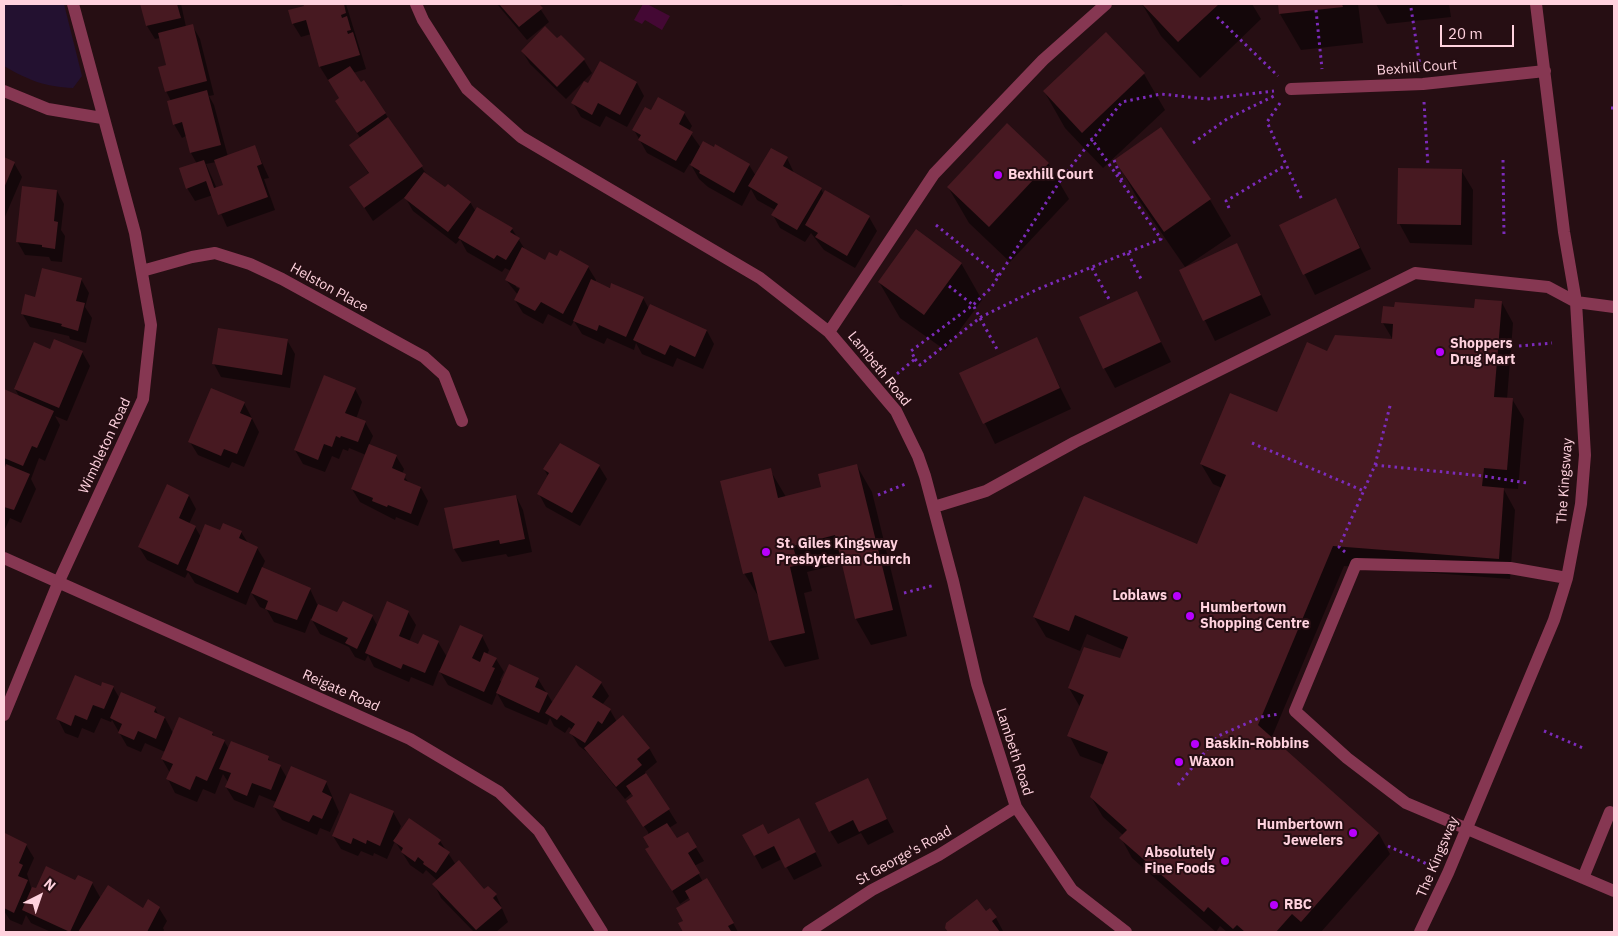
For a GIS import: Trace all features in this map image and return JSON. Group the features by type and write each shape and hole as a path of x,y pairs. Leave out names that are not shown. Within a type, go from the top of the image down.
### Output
{"street":[{"name":"Wimbleton Road","path":"4,716 59,582 143,399 151,325 135,234 102,118 74,4"},
{"name":"Lambeth Road","path":"416,4 423,20 467,88 521,137 760,278 829,332 896,411 918,456 925,476 953,581 977,684 1016,807 1072,890 1126,932"},
{"path":"829,332 934,174 1043,60 1106,4"},
{"name":"The Kingsway","path":"1420,932 1467,829 1554,620 1567,578 1581,504 1585,455 1576,302 1564,232 1536,4"},
{"name":"Bexhill Court","path":"1290,88 1323,89 1423,84 1545,71"},
{"path":"4,91 48,109 102,118"},
{"name":"Helston Place","path":"142,271 192,257 215,253 250,264 282,278 424,358 444,375 462,421"},
{"path":"934,507 986,491 1075,442 1415,273 1548,287 1576,302 1614,307"},
{"name":"Reigate Road","path":"4,558 410,739 498,792 539,831 602,932"},
{"path":"1567,578 1510,568 1356,564 1294,711 1347,758 1406,803 1614,891"},
{"name":"St George's Road","path":"808,932 872,890 939,856 1016,807"},
{"path":"1583,878 1610,812"}],"path":[{"path":"1411,8 1423,84 1428,166"},
{"path":"1316,10 1323,89"},
{"path":"1217,17 1290,88"},
{"path":"1092,138 1161,239 1038,289 981,318 920,365 911,351 973,305 991,288 1062,178 1092,138 1121,101 1161,94 1207,99 1290,88"},
{"path":"1193,143 1227,119 1290,88"},
{"path":"1290,88 1267,122 1302,200"},
{"path":"1114,160 1125,187"},
{"path":"1503,160 1504,236"},
{"path":"1229,208 1226,201 1286,165"},
{"path":"936,224 999,276"},
{"path":"1128,253 1142,281"},
{"path":"1092,268 1109,299"},
{"path":"949,286 973,305 998,351"},
{"path":"1519,346 1552,343"},
{"path":"878,389 915,359"},
{"path":"1356,564 1339,547 1375,465 1391,402"},
{"path":"1252,443 1364,491"},
{"path":"1375,465 1483,476 1527,483"},
{"path":"878,495 925,476"},
{"path":"904,593 953,581"},
{"path":"1178,785 1218,736 1261,717 1294,711"},
{"path":"1544,731 1583,748"},
{"path":"1388,846 1429,865"}],"shaded area":[{"path":"4,4 64,4 82,76 73,88 37,82 4,66"},
{"path":"643,4 647,4 670,16 662,30 645,20 642,24 634,20"}],"building":[{"path":"140,4 177,4 181,18 146,26"},
{"path":"303,4 344,4 346,13 341,15 342,18 347,16 351,30 347,31 348,34 353,32 360,55 319,67 306,20 292,24 288,10 304,6"},
{"path":"499,4 539,4 543,8 519,27"},
{"path":"1142,4 1219,4 1178,42"},
{"path":"1278,4 1342,4 1343,7 1279,14"},
{"path":"193,24 207,81 165,92 158,67 166,65 158,33"},
{"path":"545,26 557,38 561,35 585,59 557,87 521,51"},
{"name":"Bexhill Court","path":"1106,32 1145,73 1082,133 1043,91"},
{"path":"600,61 637,82 620,115 598,103 592,115 571,103 584,81 588,83"},
{"path":"350,66 361,82 364,80 386,113 357,133 335,101 339,98 328,80"},
{"path":"207,90 221,145 190,153 182,122 173,125 167,101"},
{"path":"658,97 685,112 679,124 693,132 676,161 638,140 641,135 632,130 645,107 651,110"},
{"path":"388,117 423,166 364,208 349,187 369,173 349,145"},
{"name":"Bexhill Court","path":"1007,123 1049,163 989,227 947,187"},
{"name":"Bexhill Court","path":"1161,127 1211,199 1164,232 1114,160"},
{"path":"703,141 714,147 715,144 750,164 734,193 699,173 700,171 690,165"},
{"path":"255,145 262,164 257,166 268,197 218,215 206,181 186,189 179,168 204,160 214,188 223,185 214,160"},
{"path":"771,148 788,157 783,166 822,188 797,230 771,215 778,204 748,186"},
{"path":"4,157 15,162 4,188"},
{"path":"1398,168 1462,169 1461,225 1397,224"},
{"path":"424,172 445,187 448,184 471,202 448,232 404,198"},
{"path":"22,186 57,190 54,221 58,222 55,249 42,247 42,245 16,242"},
{"path":"825,190 870,216 847,256 815,237 818,233 805,225"},
{"path":"1336,198 1360,248 1303,275 1279,225"},
{"path":"477,207 513,228 510,232 520,238 506,260 497,255 494,259 458,238"},
{"path":"916,229 962,263 924,315 878,282"},
{"path":"1237,243 1261,295 1203,321 1179,270"},
{"path":"522,247 545,260 549,252 557,256 560,250 589,266 563,314 541,302 535,311 514,300 520,288 505,280"},
{"path":"42,268 82,278 76,301 85,303 78,331 61,326 62,324 21,314 25,294 35,297"},
{"path":"591,279 610,288 611,283 644,297 626,337 599,325 597,331 573,321"},
{"path":"1137,291 1161,342 1103,369 1079,317"},
{"name":"Humbertown Shopping Centre","path":"1475,299 1502,301 1494,397 1513,398 1507,470 1484,468 1482,486 1504,488 1499,559 1333,546 1258,725 1379,833 1301,922 1292,914 1276,932 1245,932 1237,925 1233,929 1208,907 1204,912 1119,838 1127,830 1090,797 1108,752 1067,736 1084,695 1068,688 1084,647 1120,658 1128,637 1075,615 1069,631 1033,617 1084,496 1197,544 1226,475 1200,464 1230,393 1277,412 1307,342 1327,351 1335,335 1392,339 1393,324 1381,323 1383,306 1394,307 1395,302 1474,308"},
{"path":"650,304 707,330 695,357 670,345 665,355 633,340"},
{"path":"218,328 288,339 282,375 212,364"},
{"path":"1037,337 1060,388 983,424 959,373"},
{"path":"54,339 83,351 59,408 14,389 34,342 50,349"},
{"path":"324,375 356,388 345,413 366,421 358,442 336,436 332,447 324,444 318,460 294,450"},
{"path":"211,388 245,402 240,413 252,418 237,454 224,449 221,456 188,442"},
{"path":"4,389 54,411 37,448 32,446 23,466 4,458"},
{"path":"560,443 600,465 572,513 537,494 549,473 543,469"},
{"path":"369,444 397,455 392,468 406,474 404,480 421,487 411,514 372,501 373,498 351,489"},
{"path":"6,464 30,474 14,510 4,507 4,470"},
{"name":"St. Giles Kingsway Presbyterian Church","path":"857,464 893,610 855,619 835,535 793,546 798,565 790,567 805,633 769,641 752,572 743,574 720,481 771,468 778,498 821,487 818,474"},
{"path":"167,484 189,495 179,518 196,526 178,565 138,547"},
{"path":"516,495 525,539 500,544 499,540 453,549 444,508"},
{"path":"223,523 242,531 239,538 258,547 238,593 186,570 205,524 220,530"},
{"path":"262,567 311,588 297,620 265,609 268,601 251,593"},
{"path":"343,601 373,615 357,649 345,643 348,638 311,620 318,604 337,612"},
{"path":"387,601 409,611 399,636 418,644 423,634 439,641 425,673 403,664 401,669 365,653"},
{"path":"460,625 483,635 472,658 480,662 484,652 497,658 492,667 495,668 484,692 439,672"},
{"path":"509,664 539,678 535,687 548,693 539,713 496,693"},
{"path":"576,665 602,682 592,697 611,709 602,724 598,721 585,743 569,733 575,724 561,715 557,720 545,713"},
{"path":"75,675 101,686 102,682 114,686 104,709 93,705 87,720 75,715 71,726 56,719"},
{"path":"121,692 156,707 154,712 165,717 156,739 138,731 134,740 118,733 122,724 110,718"},
{"path":"623,715 650,748 637,759 642,765 616,787 584,748"},
{"path":"179,717 213,732 212,735 225,740 207,781 196,776 190,790 166,779 173,764 161,759"},
{"path":"231,741 269,756 268,760 281,765 271,790 252,783 247,796 225,787 231,773 219,769"},
{"path":"291,766 327,781 322,792 332,797 322,819 313,815 309,822 273,807"},
{"path":"646,773 670,809 643,827 626,801 633,796 626,786"},
{"path":"868,778 887,819 859,832 853,820 829,832 815,803"},
{"path":"350,793 394,811 380,846 367,840 366,844 353,838 351,844 332,836"},
{"path":"409,818 441,840 438,844 450,852 436,873 423,864 424,862 418,857 415,862 401,852 403,848 393,841"},
{"path":"799,818 816,852 785,868 774,846 754,856 742,835 763,824 768,834"},
{"path":"667,823 677,838 688,832 697,847 688,853 700,873 672,891 645,849 649,847 643,837"},
{"path":"5,833 27,844 19,863 23,865 18,876 28,880 14,913 4,908"},
{"path":"459,860 484,889 488,886 497,894 493,898 502,908 476,930 432,884"},
{"path":"46,866 75,880 78,875 93,882 70,932 22,910 32,887 36,888"},
{"path":"707,878 734,923 728,926 731,931 683,932 678,923 683,921 676,908 690,900 685,891"},
{"path":"108,885 143,908 148,899 160,907 147,932 78,932"},
{"path":"977,899 986,911 990,908 997,917 992,921 1000,932 948,932 945,928 946,923"}],"place":[{"name":"Bexhill Court","path":"998,175"},
{"name":"Shoppers Drug Mart","path":"1440,352"},
{"name":"St. Giles Kingsway Presbyterian Church","path":"766,552"},
{"name":"Loblaws","path":"1177,596"},
{"name":"Humbertown Shopping Centre","path":"1190,616"},
{"name":"Baskin-Robbins","path":"1195,744"},
{"name":"Waxon","path":"1179,762"},
{"name":"Humbertown Jewelers","path":"1353,833"},
{"name":"Absolutely Fine Foods","path":"1225,861"},
{"name":"RBC","path":"1274,905"}]}
